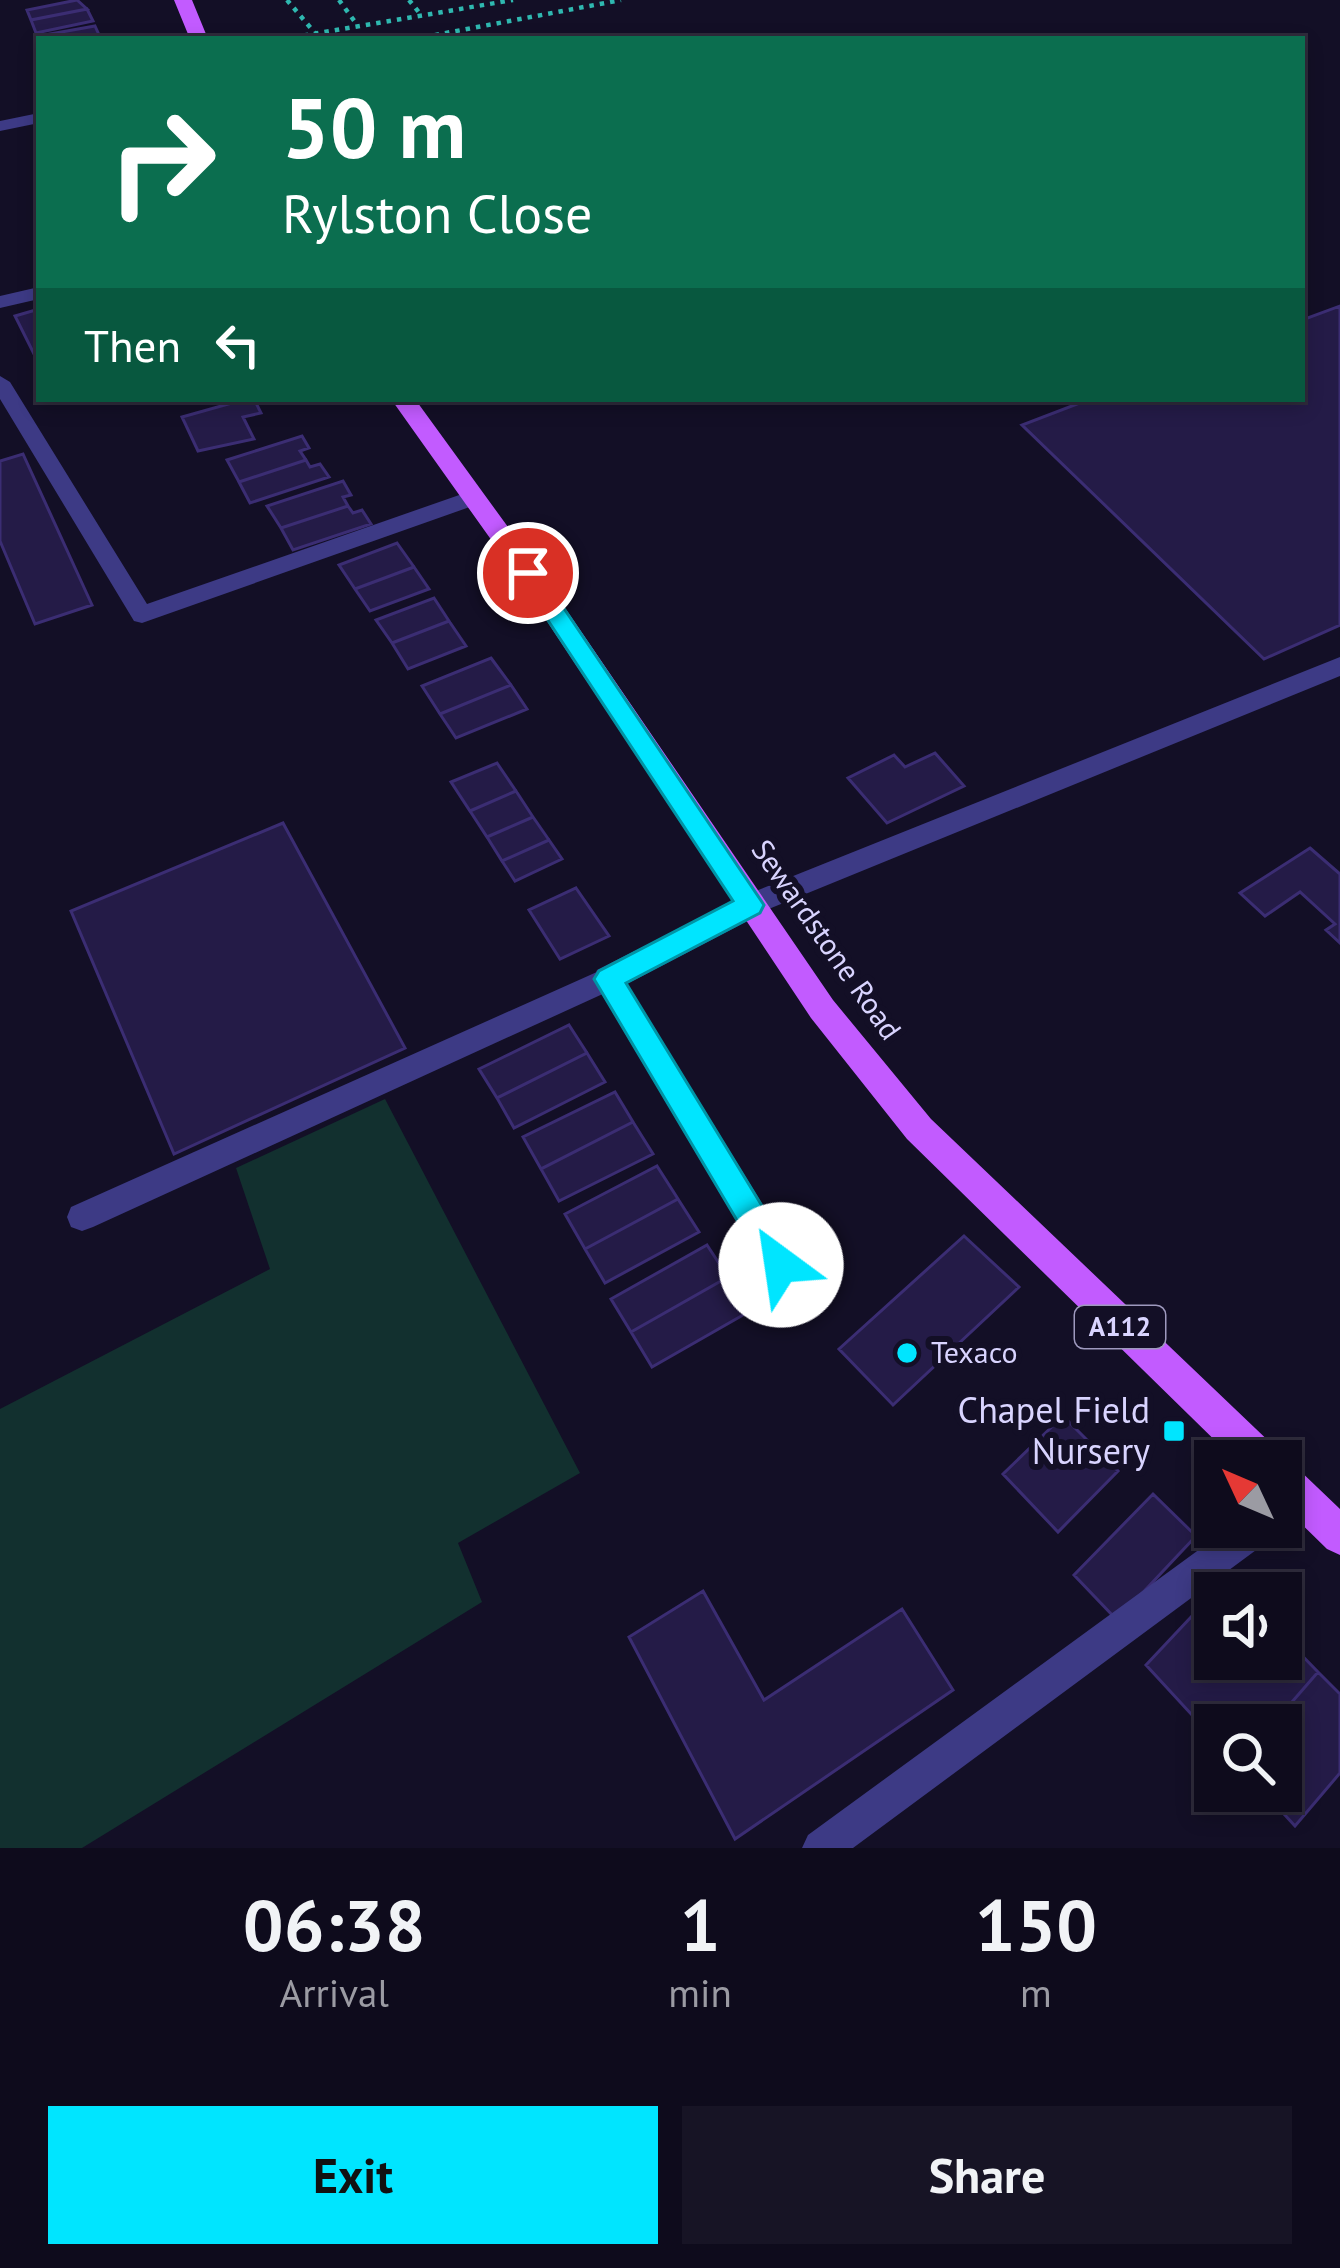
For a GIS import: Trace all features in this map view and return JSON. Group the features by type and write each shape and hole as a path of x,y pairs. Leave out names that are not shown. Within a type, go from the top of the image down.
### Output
{"main road":[{"path":"183,0 198,36"},
{"name":"Sewardstone Road","path":"405,402 822,1009 919,1129 1241,1440"},
{"path":"1302,1506 1340,1535"}],"street":[{"path":"750,905 608,979 781,1265"}],"lane":[{"path":"0,126 36,119"},
{"path":"0,302 36,294"},
{"path":"0,382 142,615 473,498"},
{"path":"750,905 1340,666"},
{"path":"82,1217 608,979"},
{"path":"821,1848 1230,1548"}],"path":[{"path":"286,0 315,34"},
{"path":"339,0 358,26"},
{"path":"410,0 421,15"},
{"path":"302,36 513,0"},
{"path":"430,36 621,0"}],"green space":[{"path":"385,1099 580,1473 458,1543 482,1602 82,1848 0,1848 0,1409 270,1269 236,1168"}],"building":[{"path":"77,0 87,9 31,20 27,10"},
{"path":"87,9 93,21 36,33 31,20"},
{"path":"95,26 100,36 39,36"},
{"path":"1340,306 1340,625 1264,659 1022,425 1082,402 1305,402 1305,319"},
{"path":"36,310 36,358 15,316"},
{"path":"235,402 256,402 261,413 243,417 254,439 198,451 182,417"},
{"path":"302,436 309,448 300,451 306,460 239,482 227,460"},
{"path":"23,454 92,605 35,624 0,541 0,461"},
{"path":"306,460 310,467 320,464 329,477 250,503 239,482"},
{"path":"343,481 351,495 343,497 348,506 281,528 267,506"},
{"path":"348,506 353,513 362,510 371,524 293,550 281,528"},
{"path":"397,543 414,567 355,589 339,565"},
{"path":"414,567 429,589 370,611 355,589"},
{"path":"434,598 449,621 392,643 376,620"},
{"path":"449,621 466,646 408,669 392,643"},
{"path":"491,658 511,685 440,714 422,686"},
{"path":"511,685 527,709 456,738 440,714"},
{"path":"935,753 964,786 887,823 848,778 894,755 905,767"},
{"path":"497,763 516,791 470,811 451,782"},
{"path":"516,791 533,817 487,837 470,811"},
{"path":"533,817 549,840 502,861 487,837"},
{"path":"283,823 405,1048 174,1154 71,911"},
{"path":"549,840 562,859 515,881 502,861"},
{"path":"1310,848 1340,874 1340,943 1326,930 1335,924 1300,892 1265,916 1240,893"},
{"path":"576,888 609,936 560,959 529,910"},
{"path":"569,1025 587,1053 497,1098 479,1069"},
{"path":"587,1053 605,1082 514,1128 497,1098"},
{"path":"615,1092 633,1122 541,1169 523,1137"},
{"path":"633,1122 653,1154 559,1201 541,1169"},
{"path":"657,1166 678,1199 585,1249 565,1214"},
{"path":"678,1199 699,1232 605,1283 585,1249"},
{"path":"964,1236 1019,1287 893,1405 839,1349"},
{"path":"707,1245 728,1277 631,1332 611,1299"},
{"path":"728,1277 750,1311 652,1367 631,1332"},
{"path":"1063,1416 1118,1471 1058,1532 1003,1474"},
{"path":"1153,1494 1194,1534 1117,1620 1074,1575"},
{"path":"703,1591 764,1700 902,1609 953,1690 735,1839 629,1637"},
{"path":"1194,1614 1194,1680 1302,1680 1302,1656 1318,1672 1290,1704 1194,1704 1194,1717 1146,1665"},
{"path":"1318,1672 1340,1694 1340,1773 1295,1826 1282,1812 1302,1812 1302,1704 1290,1704"}],"place":[{"name":"Texaco","path":"907,1353"},
{"name":"Chapel Field Nursery","path":"1174,1431"}],"route":[{"path":"528,573 750,905 608,979 781,1265"}]}
